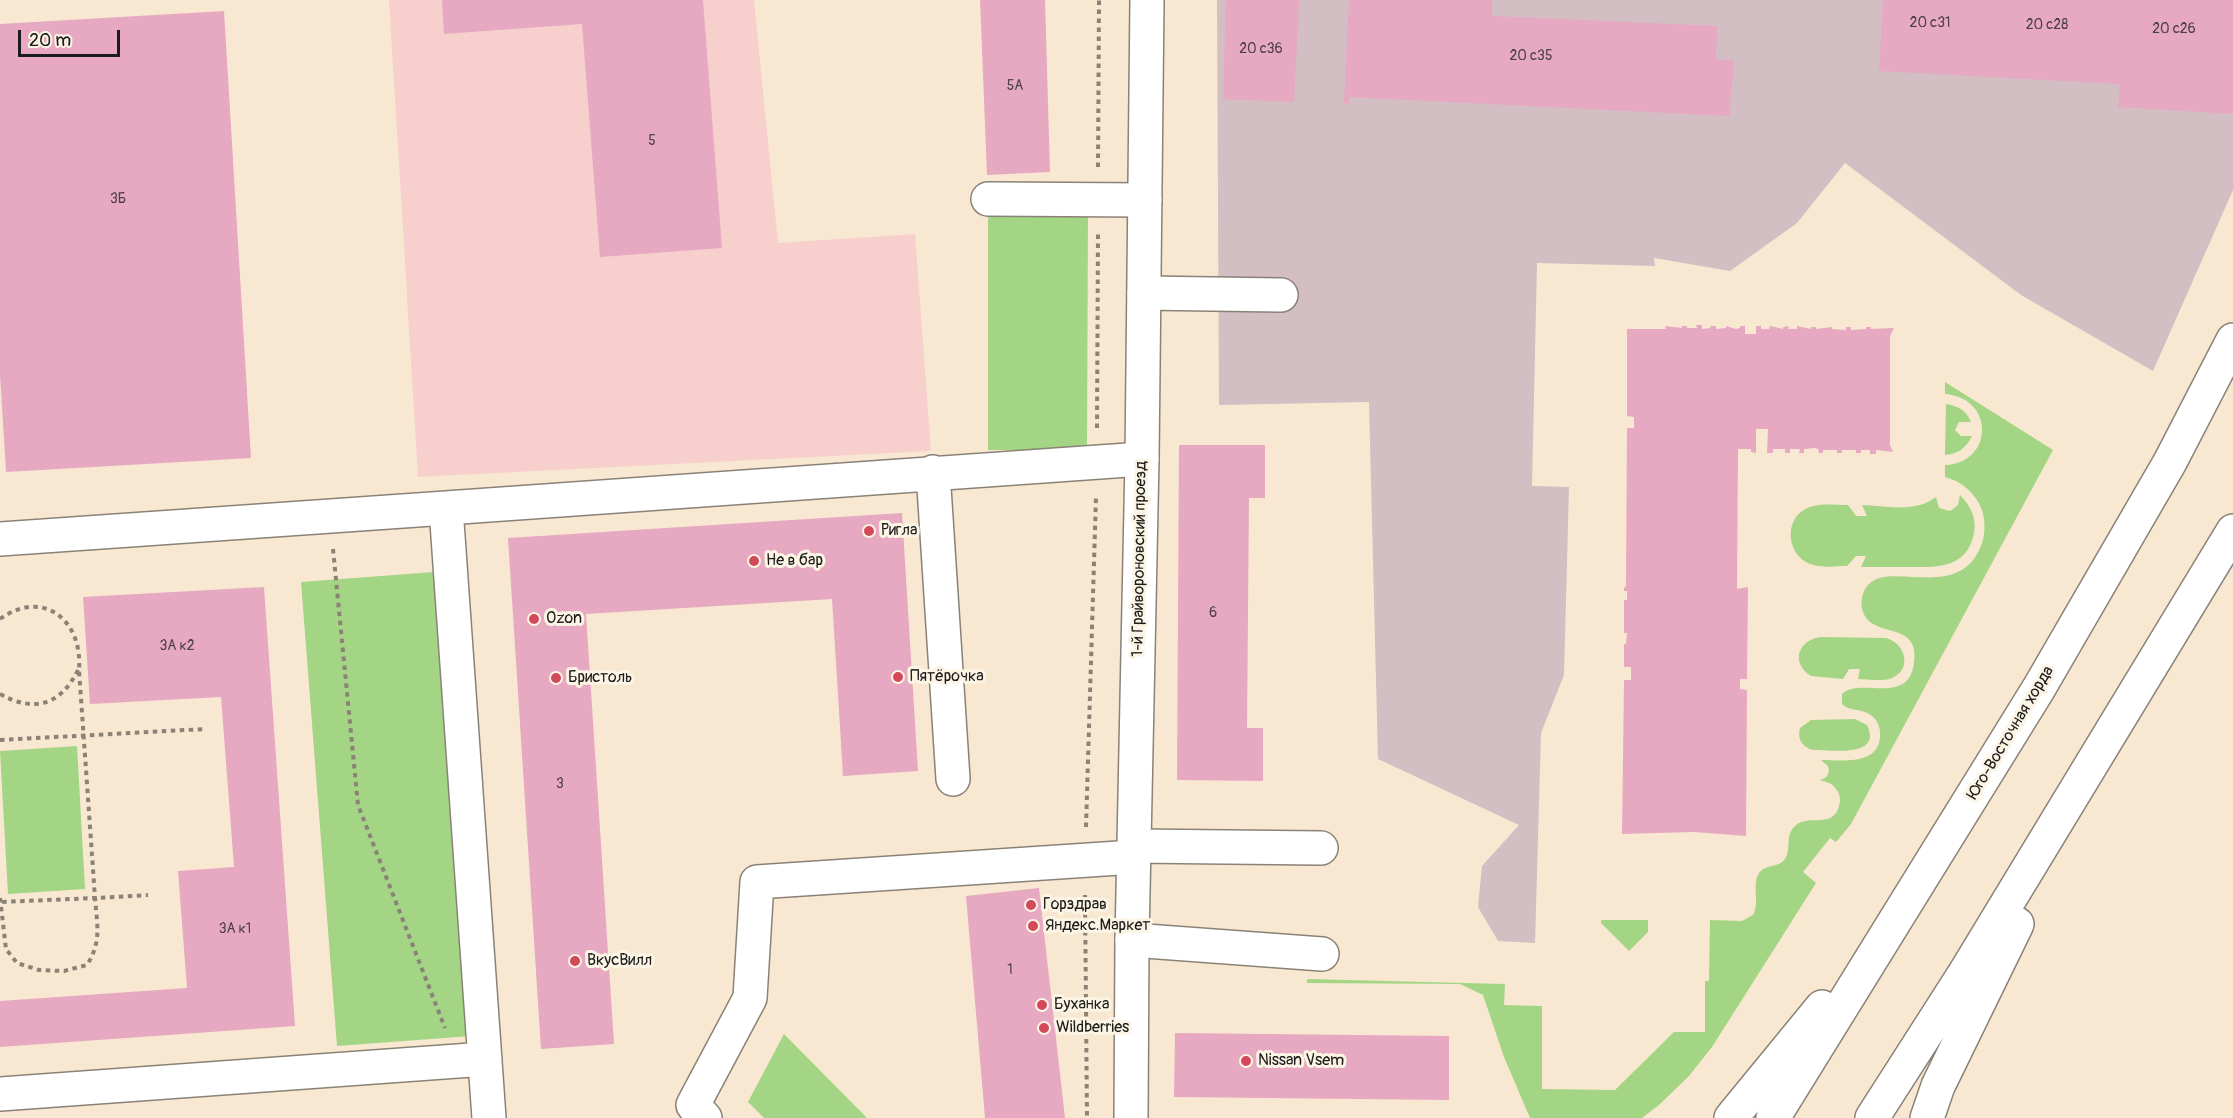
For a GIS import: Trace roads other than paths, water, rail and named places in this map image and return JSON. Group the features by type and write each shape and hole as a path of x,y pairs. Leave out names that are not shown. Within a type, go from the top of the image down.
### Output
{"main road":[{"name":"1-й Грайвороновский проезд","path":"1131,1118 1147,0"},
{"path":"988,199 1145,200"},
{"path":"1144,293 1281,295"},
{"name":"Юго-Восточная хорда","path":"1773,1118 2039,688 2170,462 2233,340"},
{"path":"0,539 1142,459"},
{"path":"933,472 953,779"},
{"path":"446,508 472,1060 489,1118"},
{"path":"1872,1118 1964,976 2233,531"},
{"path":"1927,1118 1938,1086 2103,748"},
{"path":"705,1118 693,1105 750,998 757,882 1085,861 1134,852 1321,848"},
{"path":"1731,1118 1907,903"},
{"path":"1132,940 1322,954"},
{"path":"0,1094 472,1060"}],"place":[{"name":"Ригла","path":"869,531"},
{"name":"Не в бар","path":"754,561"},
{"name":"Ozon","path":"534,619"},
{"name":"Пятёрочка","path":"898,677"},
{"name":"Бристоль","path":"556,678"},
{"name":"Горздрав","path":"1031,905"},
{"name":"Яндекс.Маркет","path":"1033,926"},
{"name":"ВкусВилл","path":"575,961"},
{"name":"Буханка","path":"1042,1005"},
{"name":"Wildberries","path":"1044,1028"},
{"name":"Nissan Vsem","path":"1246,1061"}]}
